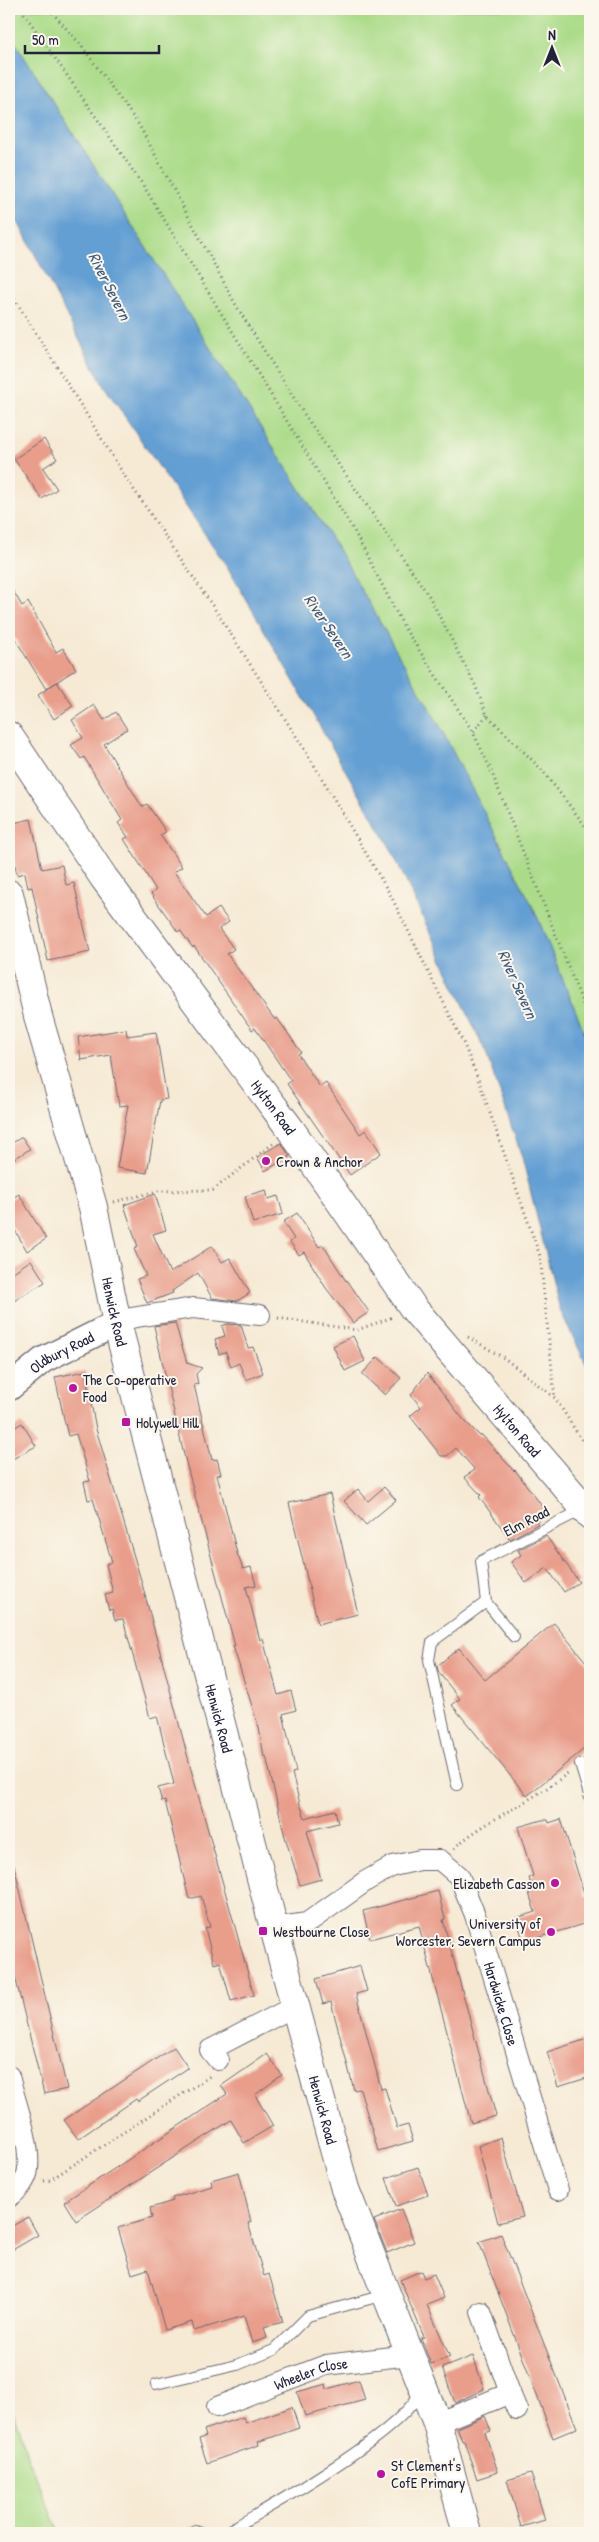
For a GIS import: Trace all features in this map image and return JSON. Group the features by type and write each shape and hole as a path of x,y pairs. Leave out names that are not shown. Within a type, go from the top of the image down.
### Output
{"main road":[{"name":"Hylton Road","path":"9,736 104,878 291,1130 414,1309 586,1510"},
{"name":"Henwick Road","path":"9,894 39,1020 93,1207 117,1323 274,1928 346,2189 437,2423 468,2533"}],"street":[{"path":"117,1323 131,1318 193,1308 260,1315"},
{"name":"Oldbury Road","path":"9,1388 43,1360 117,1323"},
{"path":"274,1928 307,1923 366,1881 393,1866 420,1860 440,1860"},
{"name":"Hardwicke Close","path":"440,1860 459,1876 475,1915 558,2190"},
{"path":"218,2060 210,2050 296,2005"},
{"path":"9,2076 26,2144 20,2184"},
{"path":"437,2423 514,2401 481,2312"},
{"name":"Wheeler Close","path":"217,2408 326,2365 410,2355"}],"lane":[{"name":"Elm Road","path":"486,1602 481,1561 570,1516 586,1510"},
{"path":"457,1785 429,1660 432,1642 486,1602 514,1638"},
{"path":"580,1764 590,1798"},
{"path":"156,2384 237,2365 274,2350 308,2316 386,2295"},
{"path":"224,2533 319,2476 387,2428 408,2410 422,2386"},
{"path":"189,2533 195,2530 202,2533"}],"path":[{"path":"21,9 143,185 354,532 405,629 472,732 490,768 590,1022"},
{"path":"48,9 81,45 139,125 237,307 302,411 429,596 475,685 487,715 542,770 590,832"},
{"path":"9,290 120,470 218,614 310,758 391,896 462,1040 478,1076 540,1256 555,1398"},
{"path":"472,732 487,715"},
{"path":"93,1207 158,1191 213,1190 291,1130"},
{"path":"260,1315 357,1330 414,1309"},
{"path":"466,1335 504,1358 555,1398 590,1453"},
{"path":"440,1860 477,1829 545,1792 580,1764"},
{"path":"20,2184 50,2180 221,2069 218,2060"}],"green space":[{"path":"9,9 590,9 590,1046 534,909 439,725 335,544 9,33"},
{"path":"9,2402 20,2429 28,2459 59,2533 9,2533"}],"water":[{"name":"River Severn","path":"9,33 335,544 439,725 534,909 590,1046 590,1372 560,1310 522,1157 486,1053 391,849 228,568 102,383 19,224 9,214"}],"building":[{"path":"44,439 57,459 43,468 57,489 42,499 14,459"},
{"path":"9,584 22,606 28,602 56,652 63,648 76,669 46,689 9,629"},
{"path":"57,682 73,706 54,719 38,695"},
{"path":"94,705 104,720 116,712 127,729 104,744 142,807 147,804 166,832 160,835 182,867 174,872 206,917 219,908 229,922 219,929 234,949 227,954 301,1052 298,1054 320,1087 326,1083 360,1134 366,1130 381,1153 350,1175 287,1084 291,1081 255,1028 252,1030 194,946 193,948 180,930 178,932 151,894 156,890 124,839 128,837 118,823 122,820 84,757 81,759 71,745 83,738 72,720"},
{"path":"31,819 42,869 62,865 66,885 74,883 90,952 48,961 32,887 28,888 25,873 17,875 9,837 9,824"},
{"path":"126,1029 127,1036 156,1032 167,1099 160,1100 147,1173 117,1168 128,1105 119,1106 111,1055 81,1060 78,1037"},
{"path":"22,1137 30,1149 9,1162 9,1145"},
{"path":"281,1143 290,1156 265,1171 257,1157"},
{"path":"266,1190 268,1199 278,1196 283,1214 253,1223 245,1196"},
{"path":"19,1194 46,1239 27,1251 9,1220 9,1200"},
{"path":"155,1194 166,1230 153,1234 170,1273 212,1246 222,1262 230,1258 250,1293 237,1301 212,1298 198,1273 172,1291 173,1293 147,1303 137,1279 146,1276 134,1249 138,1247 124,1205"},
{"path":"297,1213 319,1247 323,1245 369,1312 353,1323 326,1288 304,1252 299,1255 290,1242 294,1239 283,1222"},
{"path":"31,1260 45,1282 9,1304 9,1275"},
{"path":"175,1323 187,1363 202,1368 196,1374 198,1384 194,1385 212,1460 217,1459 221,1474 217,1475 237,1553 243,1569 251,1567 256,1585 246,1587 260,1640 263,1639 278,1695 291,1691 296,1710 283,1714 296,1772 292,1773 300,1804 305,1818 335,1810 338,1823 307,1831 321,1879 300,1885 285,1837 266,1756 264,1756 259,1728 233,1646 235,1646 183,1451 154,1326"},
{"path":"227,1324 241,1325 248,1348 253,1347 263,1373 246,1380 239,1363 231,1367 226,1352 219,1354 215,1339 225,1336 222,1326"},
{"path":"353,1336 365,1361 345,1371 333,1346"},
{"path":"378,1357 401,1378 385,1395 362,1374"},
{"path":"85,1371 96,1429 141,1580 254,1995 231,2001 220,1962 214,1964 205,1928 210,1927 201,1896 189,1899 165,1801 162,1802 158,1788 174,1784 157,1716 150,1718 123,1619 115,1620 112,1609 109,1610 105,1595 113,1593 106,1564 112,1562 93,1499 88,1500 84,1482 90,1481 76,1434 68,1436 64,1419 55,1377"},
{"path":"427,1373 463,1419 480,1436 482,1435 515,1470 548,1514 536,1522 538,1524 510,1539 479,1497 481,1495 464,1477 475,1470 456,1448 447,1456 441,1456 410,1416 421,1407 411,1395"},
{"path":"22,1423 36,1446 9,1461 9,1431"},
{"path":"384,1487 396,1500 366,1525 344,1501 358,1489 368,1501"},
{"path":"330,1494 358,1614 318,1624 289,1503"},
{"path":"546,1536 579,1582 564,1592 547,1568 526,1583 511,1562 521,1555 518,1550"},
{"path":"554,1623 590,1667 590,1744 527,1796 452,1705 460,1699 439,1673 437,1666 459,1648 485,1680"},
{"name":"Elizabeth Casson","path":"561,1819 585,1896 590,1895 590,1922 524,1942 516,1918 535,1912 528,1890 532,1888 529,1878 533,1876 518,1827 542,1820 548,1820 549,1823"},
{"path":"14,1865 67,2089 44,2094 9,1952 9,1866"},
{"path":"438,1891 445,1919 443,1920 496,2116 471,2123 419,1926 370,1939 363,1911"},
{"path":"360,1966 367,1991 356,1994 381,2089 385,2088 397,2128 408,2125 413,2141 378,2151 360,2089 354,2090 331,2002 323,2004 316,1979"},
{"path":"590,2038 590,2077 558,2087 547,2052"},
{"path":"174,2047 188,2068 138,2101 136,2099 78,2139 64,2120"},
{"path":"267,2054 282,2075 255,2095 273,2126 244,2143 231,2120 76,2221 64,2202 227,2094 221,2086"},
{"path":"501,2137 523,2217 498,2223 478,2146"},
{"path":"418,2167 428,2195 396,2206 386,2178"},
{"path":"239,2172 251,2222 248,2223 264,2276 269,2274 283,2322 264,2327 267,2338 252,2343 244,2316 194,2331 192,2322 165,2330 148,2269 132,2274 118,2228 152,2218 150,2208 173,2201 172,2198 212,2186 211,2180"},
{"path":"401,2209 414,2242 387,2253 374,2220"},
{"path":"28,2217 38,2235 9,2252 9,2228"},
{"path":"501,2234 577,2428 553,2438 479,2242"},
{"path":"421,2271 424,2278 434,2274 444,2298 427,2305 450,2357 431,2364 421,2338 424,2337 400,2280"},
{"path":"473,2356 484,2389 455,2403 442,2368"},
{"path":"359,2380 365,2400 305,2416 297,2392 326,2384 327,2389"},
{"path":"292,2407 299,2428 258,2442 259,2445 207,2463 199,2439 206,2436 204,2430 243,2417 245,2423"},
{"path":"485,2416 491,2431 485,2433 498,2472 477,2479 464,2441 462,2441 457,2428"},
{"path":"531,2473 545,2520 521,2527 507,2480"}],"place":[{"name":"Crown & Anchor","path":"266,1161"},
{"name":"The Co-operative Food","path":"73,1388"},
{"name":"Holywell Hill","path":"126,1422"},
{"name":"Elizabeth Casson","path":"555,1883"},
{"name":"Westbourne Close","path":"263,1931"},
{"name":"University of Worcester, Severn Campus","path":"551,1932"},
{"name":"St Clement's CofE Primary","path":"381,2474"}]}
